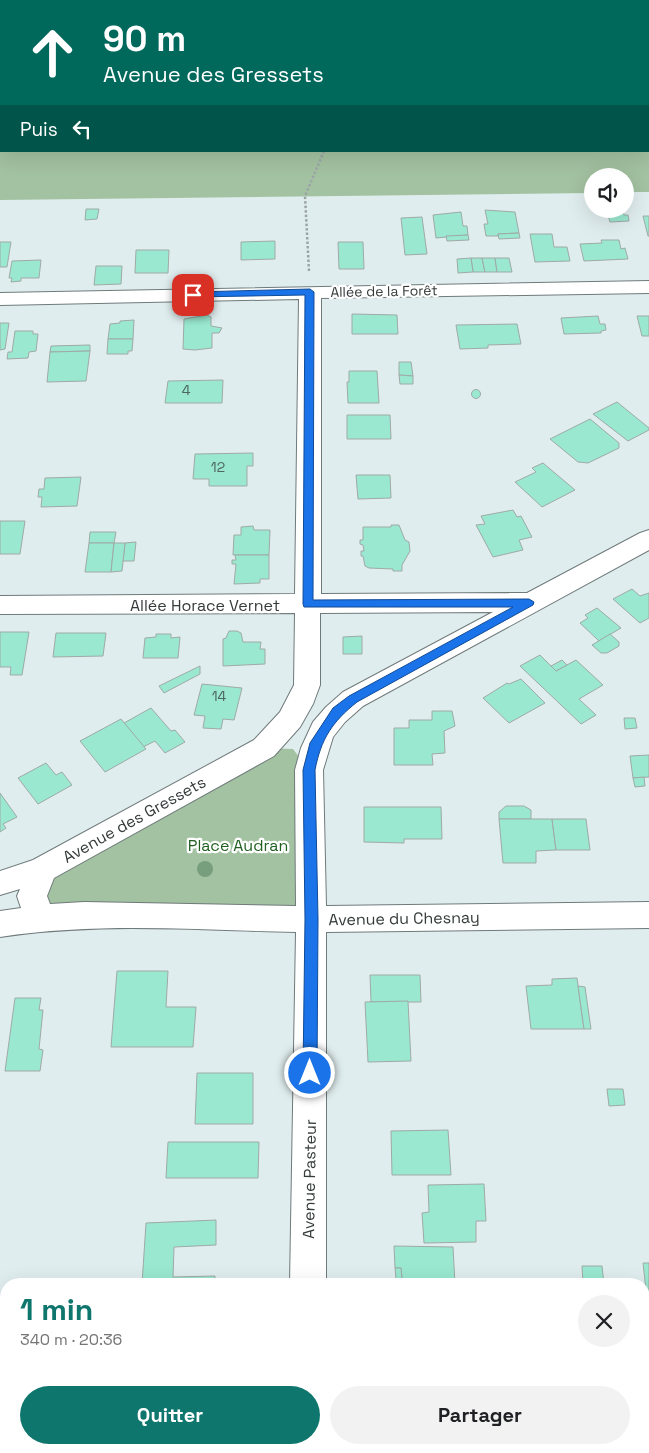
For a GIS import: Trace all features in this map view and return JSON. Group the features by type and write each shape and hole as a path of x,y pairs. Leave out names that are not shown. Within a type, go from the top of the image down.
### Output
{"street":[{"name":"Allée de la Forêt","path":"0,300 310,292 649,287"},
{"path":"308,604 310,292"},
{"path":"529,602 649,539"},
{"name":"Allée Horace Vernet","path":"0,605 529,602"},
{"name":"Avenue Pasteur","path":"308,1278 312,919 309,770 314,746 325,726 337,712 353,699 529,602"},
{"name":"Avenue des Gressets","path":"0,883 42,870 264,748 289,723 300,705 307,685 308,604"},
{"path":"39,918 32,896 42,870"},
{"name":"Avenue du Chesnay","path":"0,924 39,918 84,916 312,919 649,915"}],"path":[{"path":"310,292 305,196 324,152"}],"green space":[{"path":"0,152 649,152 649,192 634,192 634,168 584,168 584,193 0,200"},
{"name":"Place Audran","path":"264,748 293,749 309,770 311,919 39,918 42,870"}],"building":[{"path":"86,209 99,209 97,219 85,220"},
{"path":"485,210 515,212 519,233 486,236 484,224 488,224"},
{"path":"461,212 463,226 467,226 468,235 436,238 433,215"},
{"path":"643,216 649,216 649,236 648,236"},
{"path":"422,217 427,254 405,255 401,218"},
{"path":"609,218 628,218 629,221 610,222"},
{"path":"519,233 520,238 499,239 498,234"},
{"path":"530,234 552,234 554,247 567,247 570,261 535,262"},
{"path":"468,235 469,240 447,241 446,236"},
{"path":"601,240 619,240 621,249 625,248 628,259 584,261 580,244 602,243"},
{"path":"275,241 275,259 241,260 241,242"},
{"path":"0,242 11,242 7,267 0,267"},
{"path":"338,242 363,242 364,269 339,269"},
{"path":"136,250 169,250 168,273 135,273"},
{"path":"471,258 482,258 485,272 473,272"},
{"path":"471,258 473,272 458,273 457,259"},
{"path":"482,258 495,258 497,272 485,272"},
{"path":"495,258 509,258 512,272 497,272"},
{"path":"41,260 39,278 21,278 21,281 11,282 12,278 9,278 12,261"},
{"path":"96,266 122,266 121,284 94,285"},
{"path":"352,314 397,315 398,334 352,334"},
{"path":"207,315 211,317 211,326 222,328 219,333 212,333 212,348 183,349 184,319"},
{"path":"598,316 600,324 605,324 606,330 601,331 601,333 564,334 561,318"},
{"path":"637,316 649,316 649,336 642,336"},
{"path":"134,320 133,339 108,339 110,324"},
{"path":"0,323 9,323 5,349 0,350"},
{"path":"517,324 521,344 488,345 488,348 460,349 456,325"},
{"path":"15,331 33,331 33,334 38,334 36,351 29,352 28,358 7,359 8,352 12,352"},
{"path":"108,339 133,339 132,351 128,351 128,354 107,354"},
{"path":"90,345 90,351 50,352 51,346"},
{"path":"90,351 86,381 47,382 50,352"},
{"path":"399,362 411,362 413,376 399,375"},
{"path":"349,371 377,371 379,403 348,403 347,382 349,382"},
{"path":"399,375 413,376 413,384 400,384"},
{"path":"223,380 222,403 165,403 168,381"},
{"path":"476,389 481,394 476,399 471,394"},
{"path":"617,402 649,428 649,430 628,441 593,414"},
{"path":"347,415 390,415 391,439 347,439"},
{"path":"590,419 619,443 619,448 588,463 578,462 550,439"},
{"path":"253,453 253,466 247,466 247,486 209,486 209,479 193,479 195,454"},
{"path":"543,463 575,490 542,507 515,482 536,472 532,468"},
{"path":"356,475 390,475 391,498 358,499"},
{"path":"81,477 77,506 41,507 42,497 38,497 39,489 44,489 45,478"},
{"path":"513,510 517,517 521,516 532,537 519,540 523,550 493,557 476,525 485,524 481,516"},
{"path":"0,521 25,521 20,554 0,554"},
{"path":"391,525 399,525 405,540 409,542 410,551 402,565 402,571 365,566 363,556 361,556 361,551 364,551 363,545 360,544 360,540 363,540 363,527 391,527"},
{"path":"253,526 254,530 270,530 269,555 233,555 234,535 241,535 241,527"},
{"path":"90,532 116,532 114,543 89,543"},
{"path":"136,542 134,561 123,561 125,543"},
{"path":"89,543 114,543 111,572 85,572"},
{"path":"114,543 125,543 122,571 111,572"},
{"path":"235,555 269,555 269,579 260,579 260,583 234,584 236,564 232,564 232,560 236,560"},
{"path":"632,589 640,596 649,593 649,618 640,623 613,599"},
{"path":"597,608 621,628 599,641 580,623 588,618 585,615"},
{"path":"229,631 241,633 243,642 261,642 260,649 265,649 265,664 223,666 223,639 226,638"},
{"path":"0,632 29,632 22,675 10,675 11,667 0,667"},
{"path":"56,633 106,633 103,656 53,657"},
{"path":"156,634 171,634 171,638 180,637 178,658 143,658 145,638 156,637"},
{"path":"610,634 619,642 619,646 607,653 601,653 592,645"},
{"path":"362,636 362,654 343,654 343,637"},
{"path":"540,655 556,671 576,660 603,685 579,699 596,715 581,724 520,666"},
{"path":"562,660 567,665 556,671 551,666"},
{"path":"200,666 200,674 164,693 159,686"},
{"path":"521,679 545,703 509,723 483,698 507,683 509,684"},
{"path":"202,684 242,688 234,720 223,719 221,729 203,728 205,716 194,715"},
{"path":"151,708 171,731 175,730 185,742 165,753 155,741 143,747 124,723"},
{"path":"432,711 452,711 455,726 444,731 445,753 432,754 433,765 394,765 394,728 409,728 409,720 432,720"},
{"path":"624,718 635,718 637,728 625,729"},
{"path":"121,719 146,749 105,772 80,741"},
{"path":"649,755 649,777 633,778 630,756"},
{"path":"46,763 56,775 62,772 72,785 38,804 18,778"},
{"path":"644,777 645,786 635,787 633,778"},
{"path":"0,793 17,817 3,824 6,828 0,832"},
{"path":"506,806 524,806 531,810 531,819 499,819 499,812"},
{"path":"364,807 441,807 442,839 404,839 404,843 364,842"},
{"path":"499,819 552,819 556,850 536,851 536,863 503,863"},
{"path":"552,819 586,819 590,850 556,850"},
{"path":"117,971 168,971 166,1007 196,1007 193,1047 111,1047"},
{"path":"370,975 420,975 421,1002 371,1002"},
{"path":"577,978 584,1029 531,1029 526,986 552,985 552,979"},
{"path":"578,986 585,987 591,1029 584,1029"},
{"path":"15,998 41,998 39,1010 43,1010 39,1049 43,1050 40,1071 5,1071"},
{"path":"408,1001 411,1061 368,1062 365,1002"},
{"path":"197,1073 253,1073 253,1124 195,1124"},
{"path":"607,1089 623,1089 625,1105 609,1106"},
{"path":"448,1130 451,1175 392,1175 391,1131"},
{"path":"168,1142 259,1142 258,1178 166,1178"},
{"path":"484,1184 486,1221 476,1221 476,1242 424,1243 422,1213 429,1212 428,1185"},
{"path":"216,1220 216,1245 174,1247 173,1277 215,1276 215,1278 142,1278 146,1223"},
{"path":"394,1246 453,1247 455,1278 402,1278 401,1268 395,1268"},
{"path":"643,1263 649,1263 649,1278 645,1278"},
{"path":"582,1266 602,1266 603,1278 583,1278"},
{"path":"395,1268 401,1268 402,1278 396,1278"}],"route":[{"path":"193,295 310,292 308,604 529,602 353,699 337,712 325,726 314,746 309,770 312,919 310,1073"}]}
